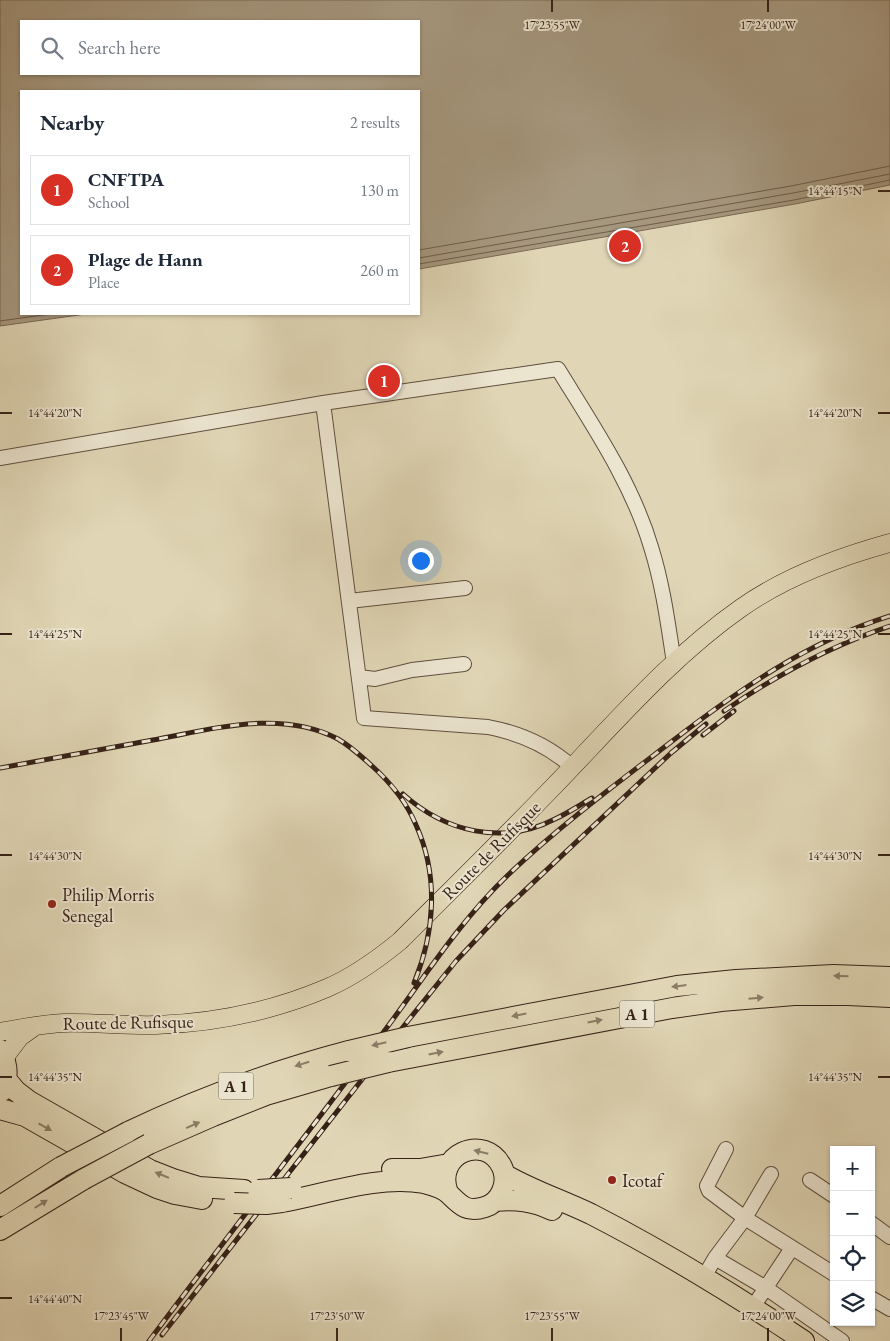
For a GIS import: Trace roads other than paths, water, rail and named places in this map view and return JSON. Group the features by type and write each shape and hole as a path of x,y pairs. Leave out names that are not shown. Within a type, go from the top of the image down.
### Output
{"highway":[{"name":"A 1","path":"0,1206 61,1167 167,1114 275,1072 349,1051 408,1037 677,986 736,980 833,975 890,977"},
{"name":"A 1","path":"0,1230 84,1179 149,1144 212,1116 257,1099 331,1076 388,1062 682,1006 794,995 890,997"},
{"path":"2,1054 7,1069 3,1087 16,1091 29,1101 150,1170 199,1187 266,1204 286,1194 359,1173 449,1164"},
{"path":"0,1109 25,1116 125,1173 157,1188 182,1196 214,1202 239,1197"},
{"path":"286,1194 398,1182 426,1183 448,1193 455,1202 464,1207 475,1209 486,1207 495,1201 502,1191 504,1174 497,1159 482,1150 472,1150 455,1156 449,1164 445,1178 448,1193"},
{"path":"504,1174 589,1213 704,1277 804,1341"},
{"path":"495,1201 518,1200 530,1202 555,1211 639,1254 781,1341"}],"main road":[{"name":"Route de Rufisque","path":"0,1032 64,1023 155,1025 228,1018 295,1000 328,988 380,958 400,941 674,663 713,629 743,607 804,573 846,556 890,543"},
{"path":"2,1054 20,1037 36,1026"}],"street":[{"path":"0,458 323,403 558,369 596,430 631,494 651,547 663,593 674,663"},
{"path":"323,403 364,718 500,729 532,740 563,759 572,767"},
{"path":"349,602 465,588"},
{"path":"359,677 375,679 412,670 464,664"},
{"path":"726,1149 707,1188 745,1218 830,1272"},
{"path":"704,1277 715,1258 745,1218 771,1174"},
{"path":"810,1180 830,1193"},
{"path":"875,1226 890,1237"},
{"path":"753,1307 792,1248"},
{"path":"715,1258 766,1288 842,1341"},
{"path":"875,1300 890,1309"}],"water":[{"path":"0,0 890,0 890,185 795,204 420,269 420,90 20,90 20,315 79,315 0,326"}],"railway":[{"path":"149,1341 453,937 488,895 507,876 608,790 697,722 749,686 802,653 830,639 890,616"},
{"path":"724,711 783,674 825,652 890,626"},
{"path":"703,735 734,711"},
{"path":"0,768 199,731 247,724 293,725 316,730 338,739 371,765 397,792 412,816 423,844 431,884 430,924 421,964 414,983"},
{"path":"162,1335 456,961 504,910 671,753 706,724"},
{"path":"403,794 437,818 475,831 495,833 515,832 535,827 560,817 592,798"}],"place":[{"name":"Plage de Hann","path":"625,246"},
{"name":"CNFTPA","path":"384,381"},
{"name":"Philip Morris Senegal","path":"52,904"},
{"name":"Icotaf","path":"612,1180"}]}
